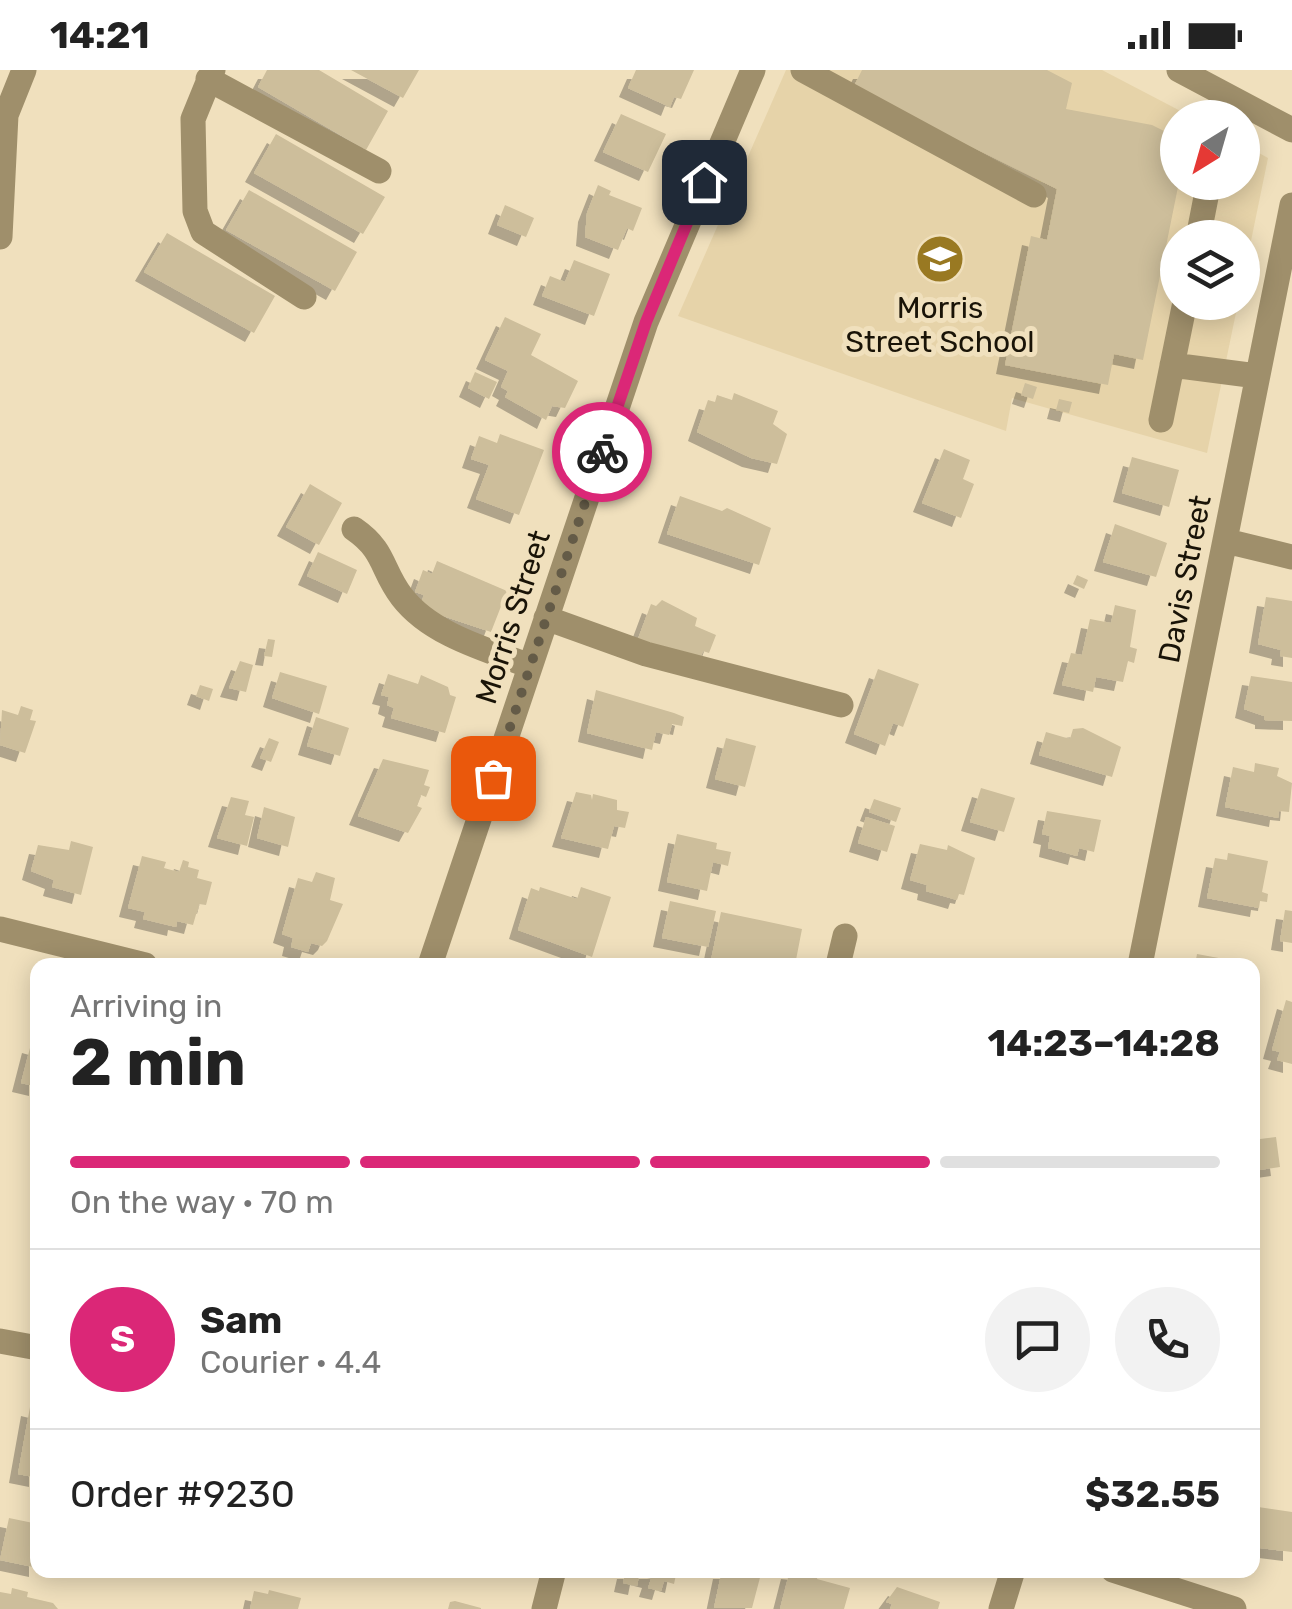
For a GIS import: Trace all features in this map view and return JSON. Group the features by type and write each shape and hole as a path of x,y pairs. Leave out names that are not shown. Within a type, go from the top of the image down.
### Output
{"street":[{"path":"0,237 6,116 24,70"},
{"name":"Morris Street","path":"432,958 646,322 753,70"},
{"path":"803,70 1034,195"},
{"path":"1179,70 1216,100"},
{"path":"304,297 203,232 194,211 193,119 210,74 380,171"},
{"path":"1260,119 1292,130"},
{"name":"Davis Street","path":"1141,958 1292,206"},
{"path":"1161,420 1181,320"},
{"path":"1172,365 1257,376"},
{"path":"354,529 381,552 399,594 416,614 464,641 530,666"},
{"path":"1226,541 1292,557"},
{"path":"546,618 646,654 841,705"},
{"path":"0,929 117,958"},
{"path":"840,958 845,936"},
{"path":"0,1341 30,1347"},
{"path":"544,1609 552,1578"},
{"path":"1000,1609 1010,1578"},
{"path":"1138,1578 1234,1609"}],"shaded area":[{"name":"Morris Street School","path":"786,70 1102,70 1160,100 1160,200 1259,200 1255,220 1160,220 1160,320 1234,320 1207,453 1012,398 1006,431 678,316"},
{"name":"Morris Street School","path":"1260,154 1268,158 1260,197"}],"building":[{"path":"267,70 319,70 388,111 366,150 258,87"},
{"path":"351,70 419,70 403,98"},
{"path":"636,70 694,70 681,99 674,97 670,107 628,88"},
{"path":"862,70 1047,70 1072,83 1066,109 1160,129 1160,200 1175,200 1171,220 1160,220 1160,276 1143,360 1114,354 1108,385 1005,365 1031,236 1047,240 1057,189 853,88"},
{"path":"621,114 666,134 648,172 603,152"},
{"path":"276,134 385,197 363,234 254,173"},
{"path":"598,185 611,191 609,195 642,208 633,231 627,228 618,250 585,237 587,213"},
{"path":"249,190 357,252 335,291 226,230"},
{"path":"505,205 534,218 526,237 497,225"},
{"path":"167,233 275,296 254,333 144,272"},
{"path":"574,260 610,274 594,316 542,296 550,276 565,282"},
{"path":"505,317 541,334 531,355 578,381 565,408 552,406 546,420 505,397 508,391 501,387 508,371 485,360"},
{"path":"475,372 497,382 489,399 468,388"},
{"path":"1025,383 1037,387 1033,399 1021,395"},
{"path":"734,393 778,411 773,424 787,434 777,464 751,458 697,432 708,400 715,402 717,395 732,400"},
{"path":"1059,399 1072,402 1069,413 1056,410"},
{"path":"500,434 544,450 519,515 476,499 489,465 471,459 479,436 497,443"},
{"path":"944,449 970,460 963,479 974,484 961,518 922,503"},
{"path":"1132,457 1179,470 1169,507 1122,493"},
{"path":"310,484 342,503 319,545 286,527"},
{"path":"680,496 722,511 727,508 771,528 759,565 667,534"},
{"path":"1115,524 1167,543 1156,577 1103,562"},
{"path":"318,552 357,570 347,594 307,576"},
{"path":"437,561 507,591 491,632 419,608 424,595 415,592 423,570 432,574"},
{"path":"1077,575 1088,580 1084,589 1073,584"},
{"path":"1266,597 1292,601 1292,658 1280,656 1281,650 1258,644"},
{"path":"662,600 697,618 695,626 716,635 709,653 703,651 699,661 638,639 651,604 656,606"},
{"path":"1115,605 1136,610 1130,647 1137,649 1134,663 1128,661 1123,682 1096,677 1093,692 1062,685 1071,653 1082,655 1090,619 1111,623"},
{"path":"268,639 275,640 272,657 264,656"},
{"path":"240,661 253,665 246,692 229,688"},
{"path":"878,669 919,684 903,727 893,723 885,746 854,734"},
{"path":"280,672 327,686 319,714 272,698"},
{"path":"388,674 418,684 421,675 448,687 450,695 456,697 445,733 391,718 394,708 387,705 389,697 381,695"},
{"path":"1251,676 1292,682 1292,721 1264,720 1264,716 1244,709"},
{"path":"200,685 213,689 209,701 196,696"},
{"path":"596,690 684,717 682,726 672,724 669,735 656,732 652,750 587,733"},
{"path":"21,706 33,710 30,720 36,721 25,753 0,745 2,710 18,715"},
{"path":"316,717 349,728 340,756 307,746"},
{"path":"1083,728 1121,747 1112,777 1039,755 1046,732 1070,739 1073,729"},
{"path":"269,738 279,742 271,762 260,758"},
{"path":"726,738 756,746 745,787 715,779"},
{"path":"383,759 429,770 424,785 430,787 426,797 421,795 417,806 422,808 408,833 358,816"},
{"path":"1255,763 1279,768 1277,776 1292,783 1289,812 1279,811 1278,818 1225,807 1233,767 1254,772"},
{"path":"981,788 1015,798 1004,832 970,822"},
{"path":"576,792 591,795 592,800 593,794 617,800 617,810 629,812 625,828 614,826 608,849 561,838"},
{"path":"231,797 249,801 245,815 254,817 247,846 217,838"},
{"path":"874,799 901,808 896,822 869,812"},
{"path":"264,807 295,817 288,847 257,838"},
{"path":"1047,811 1101,820 1094,852 1079,848 1077,856 1048,848 1050,836 1042,834"},
{"path":"866,817 895,826 887,852 858,843"},
{"path":"677,834 717,843 716,849 731,852 728,866 713,862 707,891 667,882"},
{"path":"71,841 93,847 81,895 52,887 54,880 31,871 38,845 69,850"},
{"path":"920,844 947,850 948,845 975,858 964,895 959,894 957,900 926,891 927,885 910,880"},
{"path":"1228,853 1268,861 1262,892 1268,894 1267,902 1260,901 1259,908 1207,898 1215,858 1227,860"},
{"path":"142,856 166,862 164,868 179,872 183,860 189,862 188,867 199,870 197,878 212,882 206,905 199,904 193,925 177,921 176,927 143,919 145,912 128,908"},
{"path":"316,872 335,878 330,900 343,904 327,941 322,946 311,943 308,952 291,947 293,938 282,934 298,878 312,882"},
{"path":"540,887 577,899 581,887 611,897 592,957 518,930 531,888 539,891"},
{"path":"670,901 716,911 708,947 662,938"},
{"path":"1285,910 1292,911 1292,943 1280,941"},
{"path":"721,912 802,929 796,958 711,958"},
{"path":"1286,1000 1292,1002 1292,1064 1277,1060 1280,1052 1272,1050"},
{"path":"30,1048 30,1085 21,1083"},
{"path":"1276,1137 1280,1167 1260,1170 1260,1139"},
{"path":"30,1407 30,1476 18,1474"},
{"path":"1260,1507 1292,1512 1292,1552 1260,1548"},
{"path":"9,1518 30,1522 30,1566 0,1560"},
{"path":"624,1578 639,1578 637,1586 623,1583"},
{"path":"647,1578 675,1578 674,1584 664,1581 661,1591 648,1588 651,1579"},
{"path":"720,1578 760,1578 752,1608 714,1608"},
{"path":"788,1578 817,1578 850,1588 844,1609 780,1609"},
{"path":"897,1587 940,1602 938,1609 890,1609 892,1604 886,1602"},
{"path":"12,1588 28,1592 27,1597 53,1603 58,1609 0,1609 0,1592 11,1594"},
{"path":"269,1590 301,1598 298,1609 250,1609 254,1591 268,1594"},
{"path":"450,1602 481,1609 448,1609"}],"way so far":[{"path":"493,778 602,452"}],"place":[{"name":"Morris Street School","path":"940,259"}],"route":[{"path":"602,452 646,322 704,182"}]}
